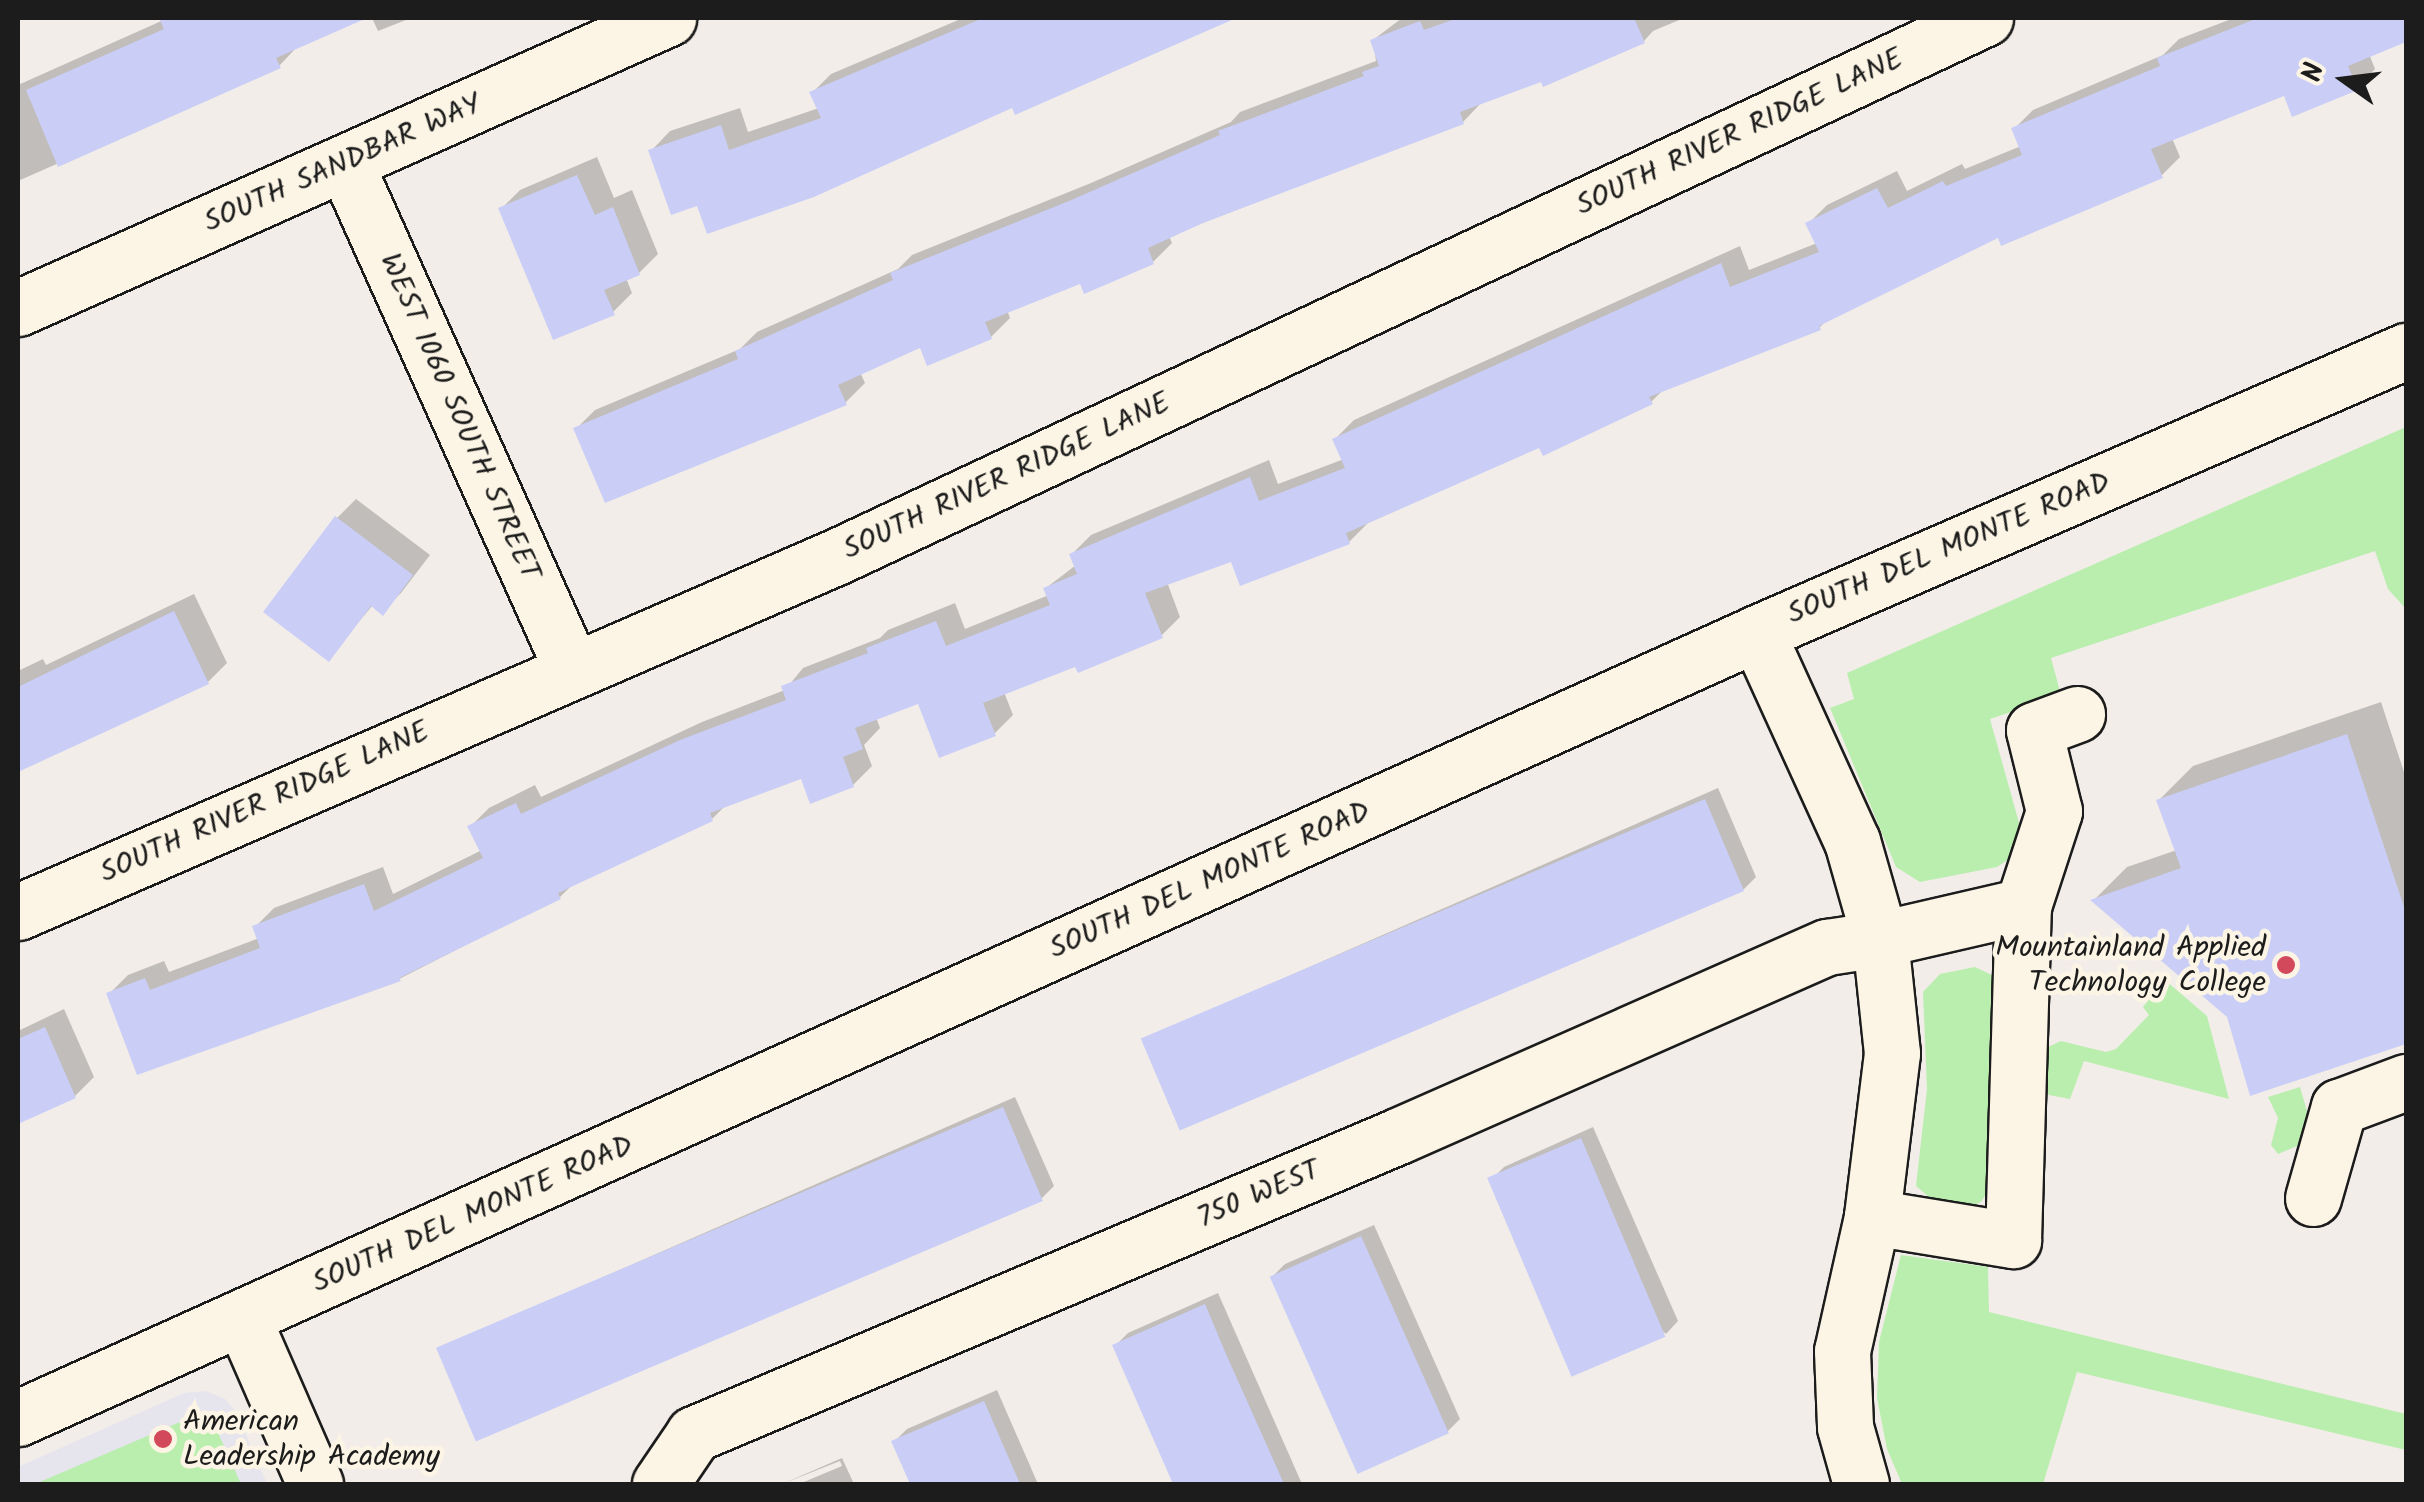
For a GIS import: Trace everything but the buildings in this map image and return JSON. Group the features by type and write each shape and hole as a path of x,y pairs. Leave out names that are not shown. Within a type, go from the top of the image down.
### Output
{"street":[{"name":"SOUTH SANDBAR WAY","path":"18,308 346,165 668,18"},
{"name":"SOUTH RIVER RIDGE LANE","path":"18,912 572,668 838,556 1984,18"},
{"name":"WEST 1060 SOUTH STREET","path":"346,165 572,668"},
{"name":"SOUTH DEL MONTE ROAD","path":"18,1418 1758,633 2406,350"},
{"path":"1758,633 1852,842 1880,940 1892,1052 1872,1217 1842,1351 1846,1426 1861,1484"},
{"path":"1872,1217 2012,1240 2023,906 2054,811 2034,730 2077,714"},
{"name":"750 WEST","path":"660,1484 694,1434 1398,1136 1827,946 1880,940 2023,906"},
{"path":"2313,1198 2338,1107 2406,1082"},
{"path":"243,1319 315,1484"}],"shaded area":[{"name":"American Leadership Academy","path":"206,1391 225,1399 236,1412 267,1484 18,1484 18,1467 184,1393"}],"green space":[{"path":"2406,427 2406,609 2388,589 2375,551 2051,658 2061,695 1990,719 2021,830 2009,859 1997,867 1920,882 1896,867 1830,708 1854,699 1847,673"},
{"path":"1975,967 2000,979 1988,1191 1981,1202 1973,1205 1930,1198 1916,1186 1927,1089 1923,992 1940,974"},
{"path":"2165,980 2207,1016 2229,1099 2084,1061 2070,1099 2049,1095 2044,1089 2046,1048 2061,1041 2106,1052 2116,1049 2149,1015 2143,1007"},
{"path":"2300,1087 2309,1118 2297,1146 2278,1154 2271,1145 2278,1118 2268,1097"},
{"path":"1901,1255 1988,1267 1989,1312 2406,1414 2406,1450 2077,1372 2043,1484 1902,1484 1887,1449 1877,1398 1879,1342"},
{"path":"201,1413 210,1415 241,1484 35,1484"}],"place":[{"name":"Mountainland Applied Technology College","path":"2286,965"},
{"name":"American Leadership Academy","path":"163,1439"}]}
